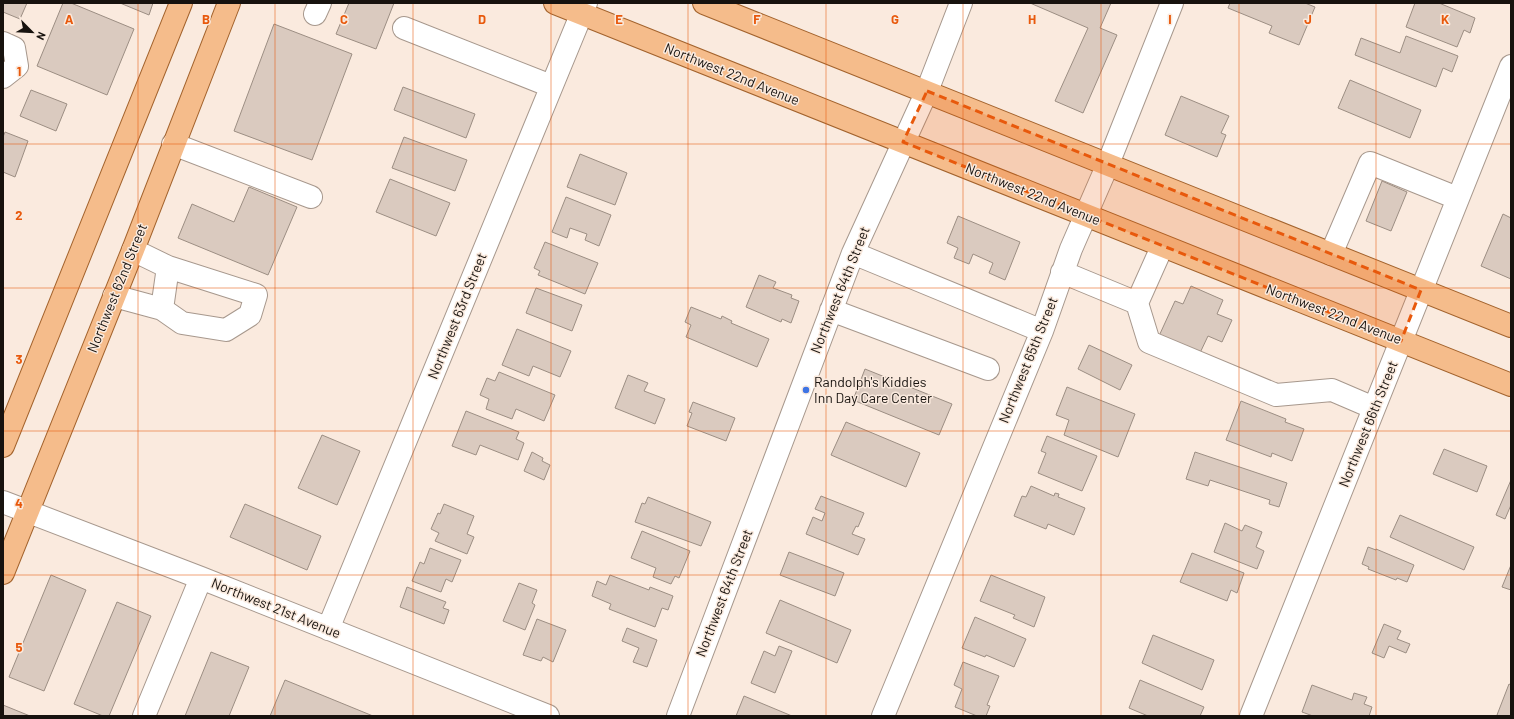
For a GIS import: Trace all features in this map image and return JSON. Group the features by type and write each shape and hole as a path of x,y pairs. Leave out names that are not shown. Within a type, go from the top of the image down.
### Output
{"main road":[{"path":"3,446 181,3"},
{"name":"Northwest 62nd Street","path":"3,573 133,250 229,3"},
{"name":"Northwest 22nd Avenue","path":"555,3 583,8 903,142 1162,247 1511,385"},
{"path":"704,3 1511,326"}],"street":[{"name":"Northwest 64th Street","path":"678,716 853,253 927,91 961,3"},
{"name":"Northwest 65th Street","path":"883,716 1042,331 1062,272 1084,215 1108,164 1172,3"},
{"name":"Northwest 63rd Street","path":"328,629 583,8"},
{"path":"404,28 551,86"},
{"path":"3,43 14,48 17,66 3,77"},
{"name":"Northwest 66th Street","path":"1251,716 1511,66"},
{"path":"173,144 311,197"},
{"path":"1331,254 1370,163 1457,198"},
{"path":"1162,247 1137,303 1149,342 1276,396 1332,390 1374,408"},
{"path":"114,296 162,309 182,323 226,330 250,315 256,295 168,267 133,250"},
{"path":"853,253 1042,331"},
{"path":"162,309 168,267"},
{"path":"1062,272 1137,303"},
{"path":"831,310 988,369"},
{"name":"Northwest 21st Avenue","path":"3,502 201,578 536,714"},
{"path":"144,716 201,578"}],"highlighted area":[{"path":"927,91 1421,290 1401,341 903,142"}],"building":[{"path":"3,3 27,3 20,19 3,12"},
{"path":"63,3 71,3 134,29 107,95 37,66"},
{"path":"120,3 153,3 149,15"},
{"path":"349,3 394,3 376,49 336,34"},
{"path":"1030,3 1111,3 1100,28 1117,35 1083,113 1055,101 1088,28"},
{"path":"1230,3 1305,3 1315,7 1299,45 1269,33 1272,26 1228,8"},
{"path":"1415,3 1439,3 1475,18 1470,33 1464,30 1457,47 1406,27"},
{"path":"274,24 352,54 312,160 234,131"},
{"path":"1406,36 1458,56 1452,72 1443,68 1436,87 1355,55 1361,38 1400,53"},
{"path":"1350,80 1421,110 1410,138 1338,108"},
{"path":"403,87 475,114 466,138 394,110"},
{"path":"31,90 67,104 56,131 20,116"},
{"path":"1181,96 1229,116 1221,133 1226,135 1217,157 1165,135"},
{"path":"5,132 28,141 15,177 3,172 3,137"},
{"path":"404,137 467,160 455,191 392,168"},
{"path":"580,154 627,173 615,205 567,187"},
{"path":"390,179 450,203 436,236 376,212"},
{"path":"1382,181 1407,192 1391,231 1366,221"},
{"path":"249,187 297,207 268,275 178,238 192,204 234,222"},
{"path":"566,197 611,215 599,246 585,240 587,234 570,228 567,238 552,232"},
{"path":"1503,214 1511,218 1511,279 1481,266"},
{"path":"958,216 1020,242 1005,280 989,273 993,263 973,254 969,264 954,258 958,248 947,243"},
{"path":"545,242 598,263 585,294 538,275 540,271 534,268"},
{"path":"759,275 776,282 773,288 792,295 791,298 799,301 791,323 782,319 781,322 746,307"},
{"path":"1191,286 1223,300 1217,314 1232,320 1222,342 1208,336 1199,355 1159,336 1175,301 1183,304"},
{"path":"536,288 582,305 572,331 526,313"},
{"path":"691,307 721,319 722,316 732,321 731,323 769,339 757,367 686,337 691,325 685,322"},
{"path":"517,329 571,351 560,377 533,366 529,376 502,365"},
{"path":"1089,345 1132,365 1120,390 1078,369"},
{"path":"865,369 952,404 939,435 853,400"},
{"path":"499,372 555,395 544,421 516,409 512,419 486,409 489,399 480,395 487,378 495,381"},
{"path":"628,375 648,383 644,391 665,399 655,424 615,408"},
{"path":"1067,387 1135,414 1118,457 1064,435 1069,420 1056,415"},
{"path":"1241,401 1286,419 1285,422 1304,429 1292,461 1272,453 1271,457 1226,440"},
{"path":"693,402 735,418 726,441 687,426 692,413 689,412"},
{"path":"466,411 519,432 516,439 524,443 518,460 480,445 476,455 452,446"},
{"path":"846,422 920,453 906,487 831,455"},
{"path":"322,435 360,451 337,505 298,488"},
{"path":"1047,436 1097,456 1082,491 1038,473 1046,453 1041,451"},
{"path":"1444,449 1487,466 1477,492 1433,474"},
{"path":"532,452 543,458 542,461 550,465 544,480 524,471"},
{"path":"1195,452 1287,483 1279,507 1269,504 1270,500 1210,480 1208,486 1186,479"},
{"path":"1511,480 1511,505 1505,519 1496,515"},
{"path":"1031,486 1054,496 1055,493 1059,494 1058,497 1085,508 1074,535 1048,524 1046,529 1014,516 1022,496 1026,497"},
{"path":"821,496 864,513 858,527 856,526 852,534 865,539 858,555 806,534 813,517 822,521 825,513 815,509"},
{"path":"648,497 711,522 701,546 635,522 642,503 645,504"},
{"path":"245,504 321,536 307,570 230,537"},
{"path":"444,504 474,516 467,534 474,537 467,554 435,541 439,533 431,529"},
{"path":"1400,515 1474,547 1464,570 1390,537"},
{"path":"1225,523 1242,531 1245,525 1262,532 1256,547 1264,551 1257,569 1214,552"},
{"path":"642,531 690,551 679,578 675,576 671,584 653,577 656,568 631,558"},
{"path":"1368,547 1414,565 1407,582 1397,578 1396,580 1368,569 1369,567 1362,564"},
{"path":"430,548 461,560 452,582 446,579 441,592 412,581 420,562 424,564"},
{"path":"789,552 844,573 835,596 780,575"},
{"path":"1192,553 1244,573 1237,593 1231,590 1227,601 1180,582"},
{"path":"1511,565 1511,590 1502,587"},
{"path":"51,575 86,590 44,691 9,677"},
{"path":"610,575 649,590 650,587 673,596 668,610 662,608 655,627 609,609 611,604 592,596 597,581 606,585"},
{"path":"991,575 1045,597 1034,627 1013,618 1015,615 980,601"},
{"path":"519,583 537,590 532,603 535,605 525,630 503,621"},
{"path":"407,587 446,602 443,608 449,610 444,624 400,607"},
{"path":"780,600 851,630 837,663 766,633"},
{"path":"117,602 151,616 109,716 103,716 74,704"},
{"path":"975,617 1026,639 1014,667 986,655 985,657 962,648"},
{"path":"537,619 566,630 553,662 543,657 541,661 523,655"},
{"path":"1384,624 1401,631 1397,639 1410,644 1406,653 1389,646 1384,658 1372,653"},
{"path":"627,628 657,640 647,667 633,662 639,648 622,641"},
{"path":"1153,635 1214,660 1202,690 1142,663"},
{"path":"779,646 792,651 775,693 751,683 764,651 775,656"},
{"path":"211,652 249,667 229,716 185,716"},
{"path":"963,662 999,676 987,705 990,706 986,716 977,716 955,707 962,689 954,685"},
{"path":"285,680 373,716 270,716"},
{"path":"1140,680 1204,707 1200,716 1148,716 1129,708"},
{"path":"1509,684 1511,685 1511,716 1499,716 1497,715"},
{"path":"1312,685 1352,700 1354,693 1367,697 1364,704 1372,707 1369,716 1313,716 1302,712"},
{"path":"744,696 792,716 736,716"},
{"path":"3,705 30,716 3,716"}],"place":[{"name":"Randolph's Kiddies Inn Day Care Center","path":"806,390"}]}
